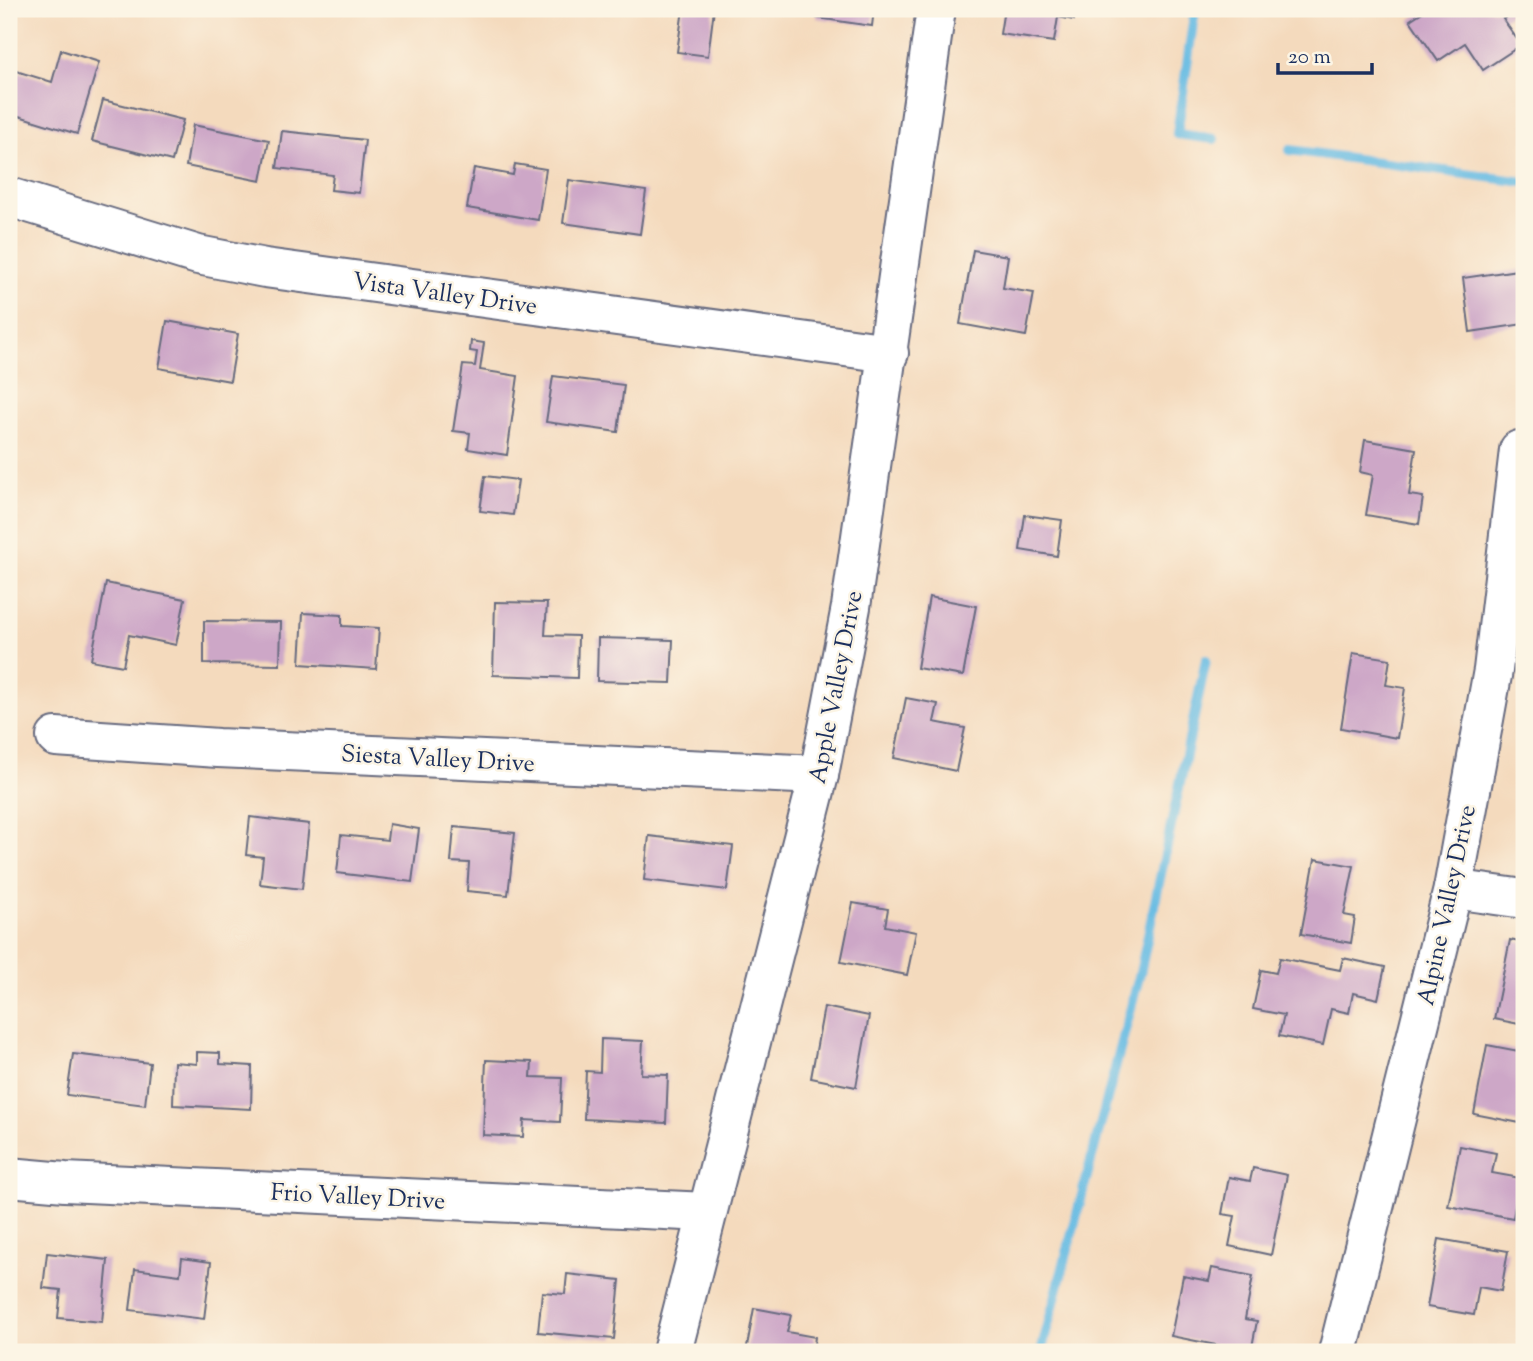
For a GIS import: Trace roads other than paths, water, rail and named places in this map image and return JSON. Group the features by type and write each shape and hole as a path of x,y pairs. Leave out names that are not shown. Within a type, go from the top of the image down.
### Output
{"street":[{"name":"Apple Valley Drive","path":"672,1352 819,775 851,607 936,9"},
{"name":"Vista Valley Drive","path":"9,197 198,256 265,268 889,353"},
{"name":"Alpine Valley Drive","path":"1338,1352 1453,889 1493,670 1522,451"},
{"name":"Siesta Valley Drive","path":"56,737 218,748 819,775"},
{"path":"1453,889 1524,899"},
{"name":"Frio Valley Drive","path":"9,1177 65,1182 707,1212"}],"waterway":[{"path":"1195,9 1177,134 1214,139"},
{"path":"1290,150 1524,182"},
{"path":"1041,1352 1140,973 1206,660"}]}
